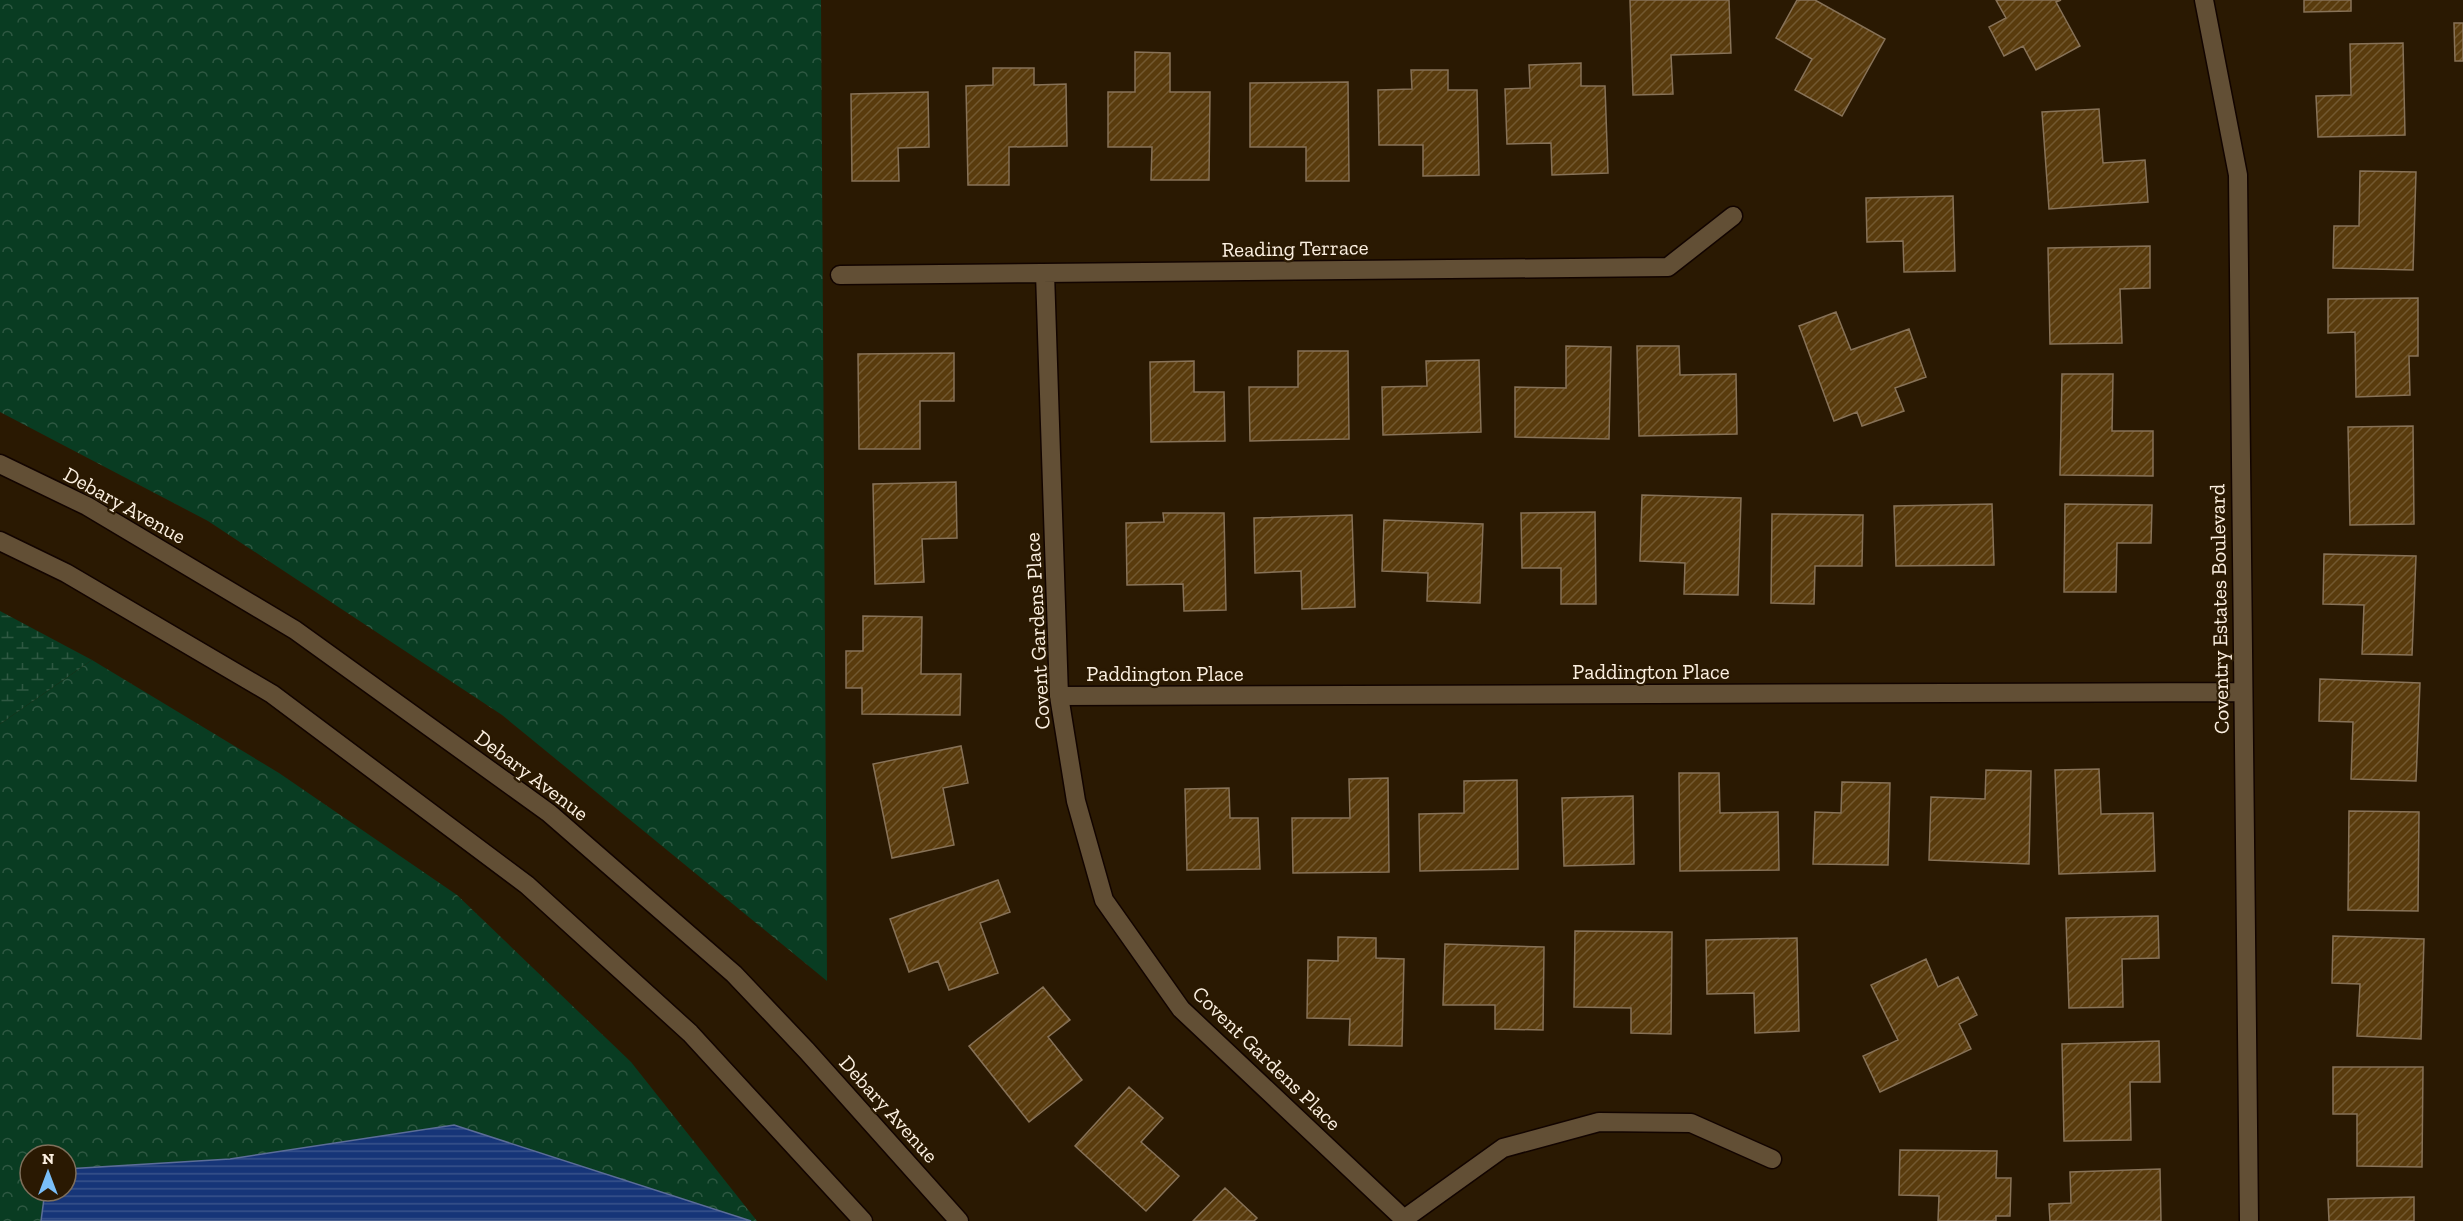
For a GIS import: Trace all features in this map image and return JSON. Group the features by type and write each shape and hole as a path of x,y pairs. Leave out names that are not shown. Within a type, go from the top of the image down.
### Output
{"street":[{"name":"Coventry Estates Boulevard","path":"2204,0 2238,175 2249,1221"},
{"name":"Reading Terrace","path":"840,275 1668,267 1733,216"},
{"name":"Covent Gardens Place","path":"1045,273 1059,696 1076,801 1104,900 1181,1009 1405,1220"},
{"name":"Debary Avenue","path":"0,464 87,506 295,630 549,813 734,974 815,1060 959,1221"},
{"path":"0,541 66,573 272,694 527,885 690,1033 863,1221"},
{"name":"Paddington Place","path":"1059,696 2242,692"},
{"path":"1405,1220 1503,1148 1599,1122 1691,1124 1772,1159"}],"green space":[{"path":"0,0 821,0 827,981 502,715 208,521 0,412"},
{"path":"0,611 92,660 0,724"},
{"path":"92,660 279,773 457,895 631,1062 757,1221 751,1221 454,1125 229,1159 78,1168 78,1143 18,1143 18,1203 43,1203 41,1221 0,1221 0,724"}],"water":[{"path":"454,1125 751,1221 41,1221 43,1203 78,1203 78,1168 230,1159"}],"building":[{"path":"1630,0 1729,0 1731,53 1671,55 1673,94 1633,95"},
{"path":"1797,0 1815,0 1885,39 1842,116 1795,90 1812,59 1776,38"},
{"path":"1996,0 2061,0 2056,2 2080,46 2036,70 2023,46 2004,56 1989,27 2006,18"},
{"path":"2304,0 2351,0 2351,11 2304,12"},
{"path":"2454,23 2463,23 2463,61 2455,61"},
{"path":"2403,43 2405,135 2318,137 2316,96 2351,95 2350,44"},
{"path":"1135,52 1170,53 1170,92 1210,92 1209,180 1151,180 1152,147 1108,147 1108,92 1135,92"},
{"path":"1581,63 1581,86 1605,86 1608,173 1552,175 1551,143 1507,144 1505,89 1530,88 1529,65"},
{"path":"993,68 1034,68 1034,85 1066,84 1067,146 1009,147 1009,185 968,185 966,86 993,85"},
{"path":"1411,70 1448,70 1448,90 1477,90 1479,175 1423,176 1423,145 1379,145 1378,90 1412,89"},
{"path":"1348,82 1349,181 1306,181 1306,147 1250,147 1250,83"},
{"path":"928,92 929,147 898,148 899,181 852,181 851,94"},
{"path":"2099,109 2103,163 2145,160 2148,202 2049,209 2042,112"},
{"path":"2360,171 2416,172 2413,270 2333,268 2334,226 2359,226"},
{"path":"1953,196 1955,271 1904,272 1903,241 1867,242 1866,198"},
{"path":"2150,246 2150,288 2120,289 2122,343 2050,344 2048,248"},
{"path":"2418,298 2418,356 2409,356 2410,395 2356,397 2355,332 2328,333 2328,299"},
{"path":"1836,312 1851,350 1909,329 1926,377 1895,388 1904,411 1862,426 1857,412 1834,421 1799,326"},
{"path":"1566,346 1611,347 1609,439 1515,437 1515,387 1566,388"},
{"path":"1637,346 1679,346 1680,375 1736,374 1737,434 1639,436"},
{"path":"1298,351 1348,351 1349,439 1250,441 1249,387 1298,387"},
{"path":"954,353 954,401 920,401 920,449 859,449 858,354"},
{"path":"1479,360 1481,432 1383,435 1382,387 1427,386 1426,361"},
{"path":"1194,361 1194,392 1224,392 1225,441 1151,442 1150,362"},
{"path":"2062,374 2113,374 2112,431 2153,431 2153,476 2060,475"},
{"path":"2413,426 2414,524 2350,525 2348,427"},
{"path":"956,482 957,538 922,539 924,582 875,584 873,484"},
{"path":"1642,495 1741,498 1738,595 1684,594 1685,563 1640,561"},
{"path":"1992,504 1994,565 1896,566 1894,506"},
{"path":"2065,504 2152,505 2151,543 2117,543 2116,592 2064,592"},
{"path":"1595,512 1596,604 1561,604 1561,568 1522,568 1521,513"},
{"path":"1163,513 1224,513 1226,610 1184,611 1183,584 1127,585 1126,523 1164,522"},
{"path":"1772,514 1863,515 1862,566 1815,566 1814,604 1771,603"},
{"path":"1352,515 1355,607 1302,609 1301,571 1255,573 1254,518"},
{"path":"1384,520 1483,524 1480,603 1427,601 1428,573 1382,571"},
{"path":"2324,554 2416,556 2412,655 2362,654 2364,605 2323,604"},
{"path":"863,616 922,617 921,674 961,674 960,715 862,714 862,688 846,688 846,651 863,651"},
{"path":"2320,679 2420,683 2416,781 2351,779 2353,722 2319,721"},
{"path":"961,746 968,783 943,788 954,845 892,858 873,764"},
{"path":"2099,769 2101,814 2153,813 2155,871 2059,874 2055,770"},
{"path":"1986,770 2031,771 2029,864 1929,860 1931,797 1985,799"},
{"path":"1679,773 1719,773 1720,813 1778,812 1779,870 1680,871"},
{"path":"1388,778 1389,872 1293,873 1292,818 1350,818 1349,779"},
{"path":"1517,780 1518,869 1420,871 1419,814 1464,813 1464,781"},
{"path":"1842,782 1890,783 1888,865 1813,864 1815,812 1841,813"},
{"path":"1229,788 1230,818 1258,818 1260,869 1187,870 1185,789"},
{"path":"1633,796 1634,864 1564,866 1562,798"},
{"path":"2349,811 2419,812 2418,911 2348,910"},
{"path":"998,880 1010,912 980,923 998,973 949,990 938,961 909,972 890,919"},
{"path":"2158,916 2159,958 2122,959 2123,1007 2069,1008 2066,918"},
{"path":"1575,931 1672,932 1671,1034 1631,1033 1631,1008 1574,1007"},
{"path":"2333,936 2424,939 2421,1039 2357,1036 2360,984 2332,983"},
{"path":"1338,937 1376,938 1376,958 1404,959 1402,1046 1349,1045 1350,1019 1307,1018 1308,960 1338,961"},
{"path":"1797,938 1799,1031 1755,1033 1754,993 1707,994 1706,940"},
{"path":"1445,944 1544,947 1543,1030 1495,1029 1495,1005 1443,1005"},
{"path":"1926,959 1938,987 1958,977 1977,1015 1959,1024 1971,1049 1880,1092 1863,1056 1898,1040 1871,985"},
{"path":"1043,987 1070,1020 1048,1037 1082,1080 1029,1122 969,1046"},
{"path":"2159,1041 2160,1082 2130,1082 2131,1140 2064,1141 2062,1044"},
{"path":"2333,1067 2423,1067 2422,1167 2357,1166 2357,1114 2333,1114"},
{"path":"1129,1087 1163,1118 1141,1142 1179,1176 1146,1211 1075,1146"},
{"path":"1900,1150 1997,1151 1996,1178 2011,1178 2010,1216 1996,1216 1996,1221 1938,1221 1939,1196 1899,1195"},
{"path":"2160,1169 2161,1221 2050,1221 2049,1204 2071,1203 2070,1172"},
{"path":"1225,1188 1257,1218 1254,1221 1193,1221"},
{"path":"2414,1197 2414,1221 2329,1221 2328,1199"}]}
